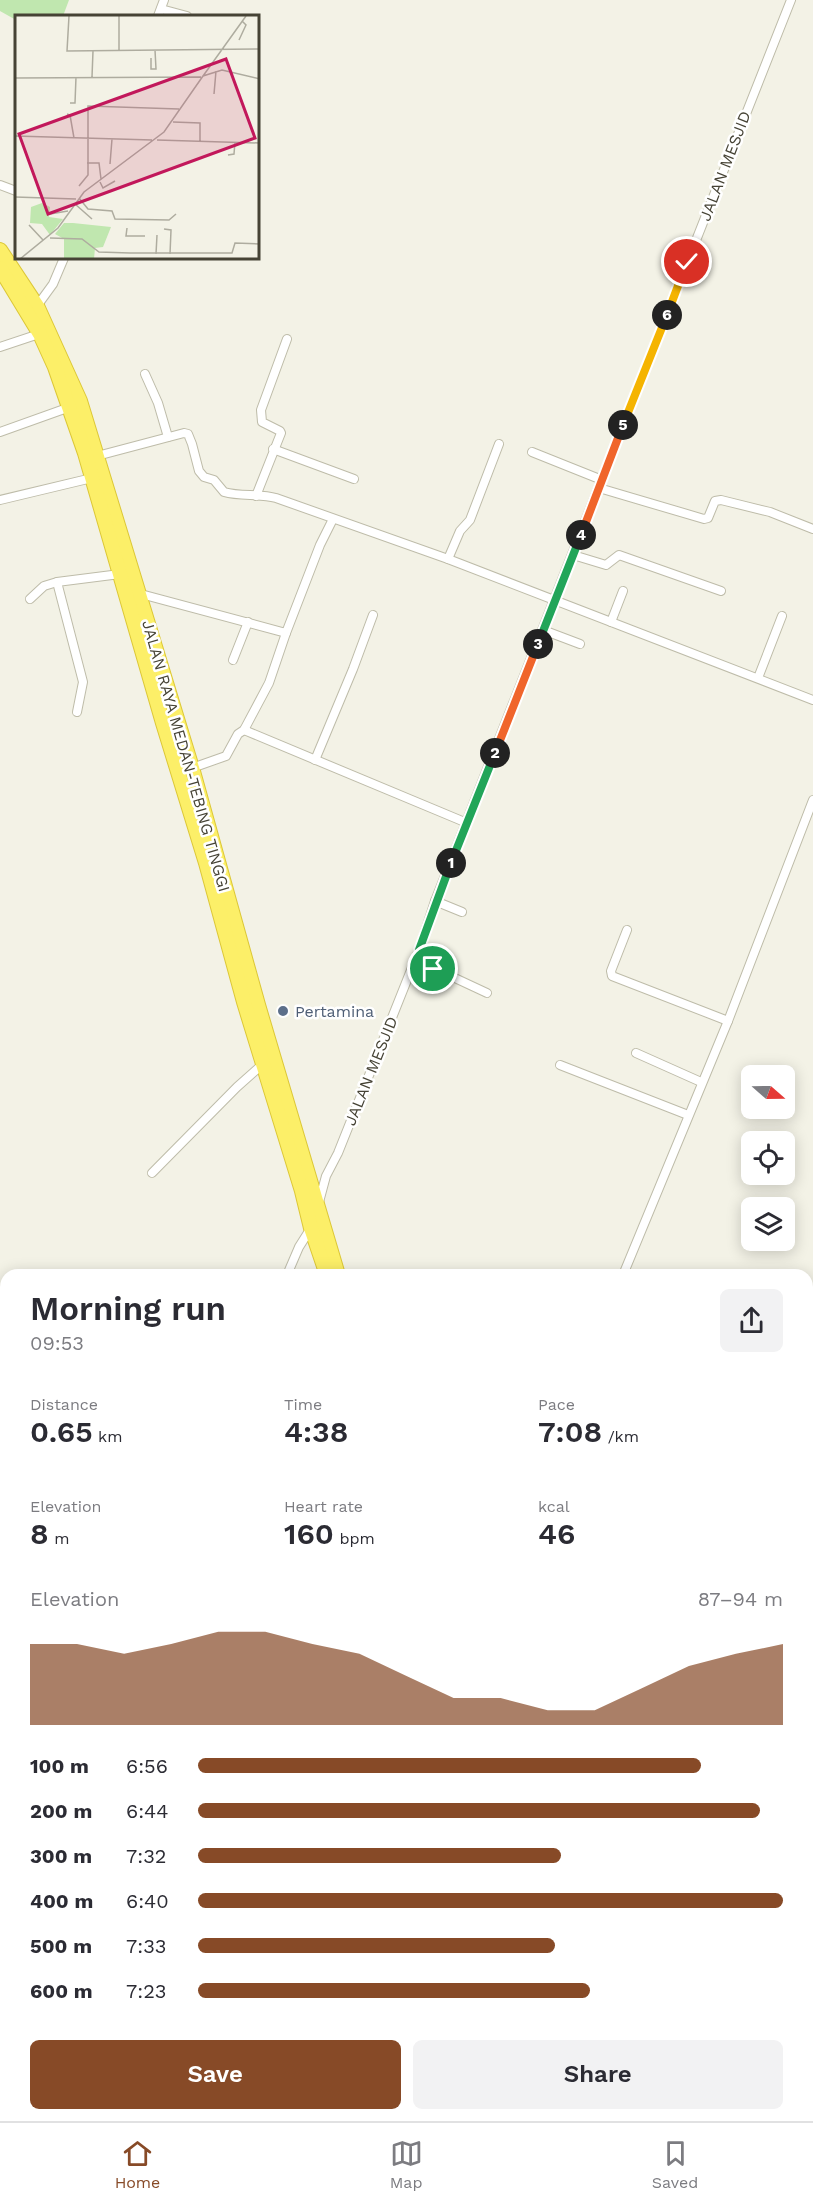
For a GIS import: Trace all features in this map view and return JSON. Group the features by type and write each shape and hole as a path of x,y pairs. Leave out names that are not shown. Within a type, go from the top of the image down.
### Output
{"highway":[{"name":"JALAN RAYA MEDAN-TEBING TINGGI","path":"0,250 37,306 120,574 171,726 192,768 258,1005 336,1269"},
{"name":"JALAN RAYA MEDAN-TEBING TINGGI","path":"2,276 44,332 80,401 137,593 236,975 325,1269"}],"street":[{"path":"164,0 159,13 178,15"},
{"name":"JALAN MESJID","path":"318,1204 326,1176 338,1153 419,950 435,901 791,0"},
{"path":"0,185 15,191"},
{"path":"37,306 52,284 63,260"},
{"path":"0,347 44,332"},
{"path":"256,496 280,430 262,422 260,416 287,339"},
{"path":"145,374 158,403 168,437"},
{"path":"0,432 70,407"},
{"path":"97,456 188,434 199,471 204,477 214,480 221,490 256,496 267,495 448,559 813,700"},
{"path":"448,559 460,531 470,520 499,444"},
{"path":"273,449 354,479"},
{"path":"532,452 600,484 704,519 708,518 715,501 721,500 770,512 813,529"},
{"path":"0,500 92,478"},
{"path":"192,768 226,756 238,734 244,730 269,683 320,545 333,519"},
{"path":"573,555 606,565 619,555 721,591"},
{"path":"30,599 44,586 57,582 120,574"},
{"path":"57,582 82,682 77,712"},
{"path":"611,622 623,591"},
{"path":"137,593 286,633"},
{"path":"315,760 354,669 373,615"},
{"path":"758,678 782,616"},
{"path":"233,660 248,622"},
{"path":"543,630 580,644"},
{"path":"244,730 467,823"},
{"path":"625,1269 728,1021 813,800"},
{"path":"435,901 462,912"},
{"path":"627,930 610,971 612,976 728,1021"},
{"path":"419,950 427,966 486,993"},
{"path":"636,1053 701,1082"},
{"path":"152,1173 237,1087 264,1064"},
{"path":"560,1065 688,1115"},
{"path":"290,1269 299,1247 311,1228"}],"green space":[{"path":"0,0 69,0 63,15 15,15 15,19 0,11"}],"place":[{"name":"Pertamina","path":"283,1011"}],"route":[{"path":"433,969 424,963 419,950 435,901 687,262"}]}
